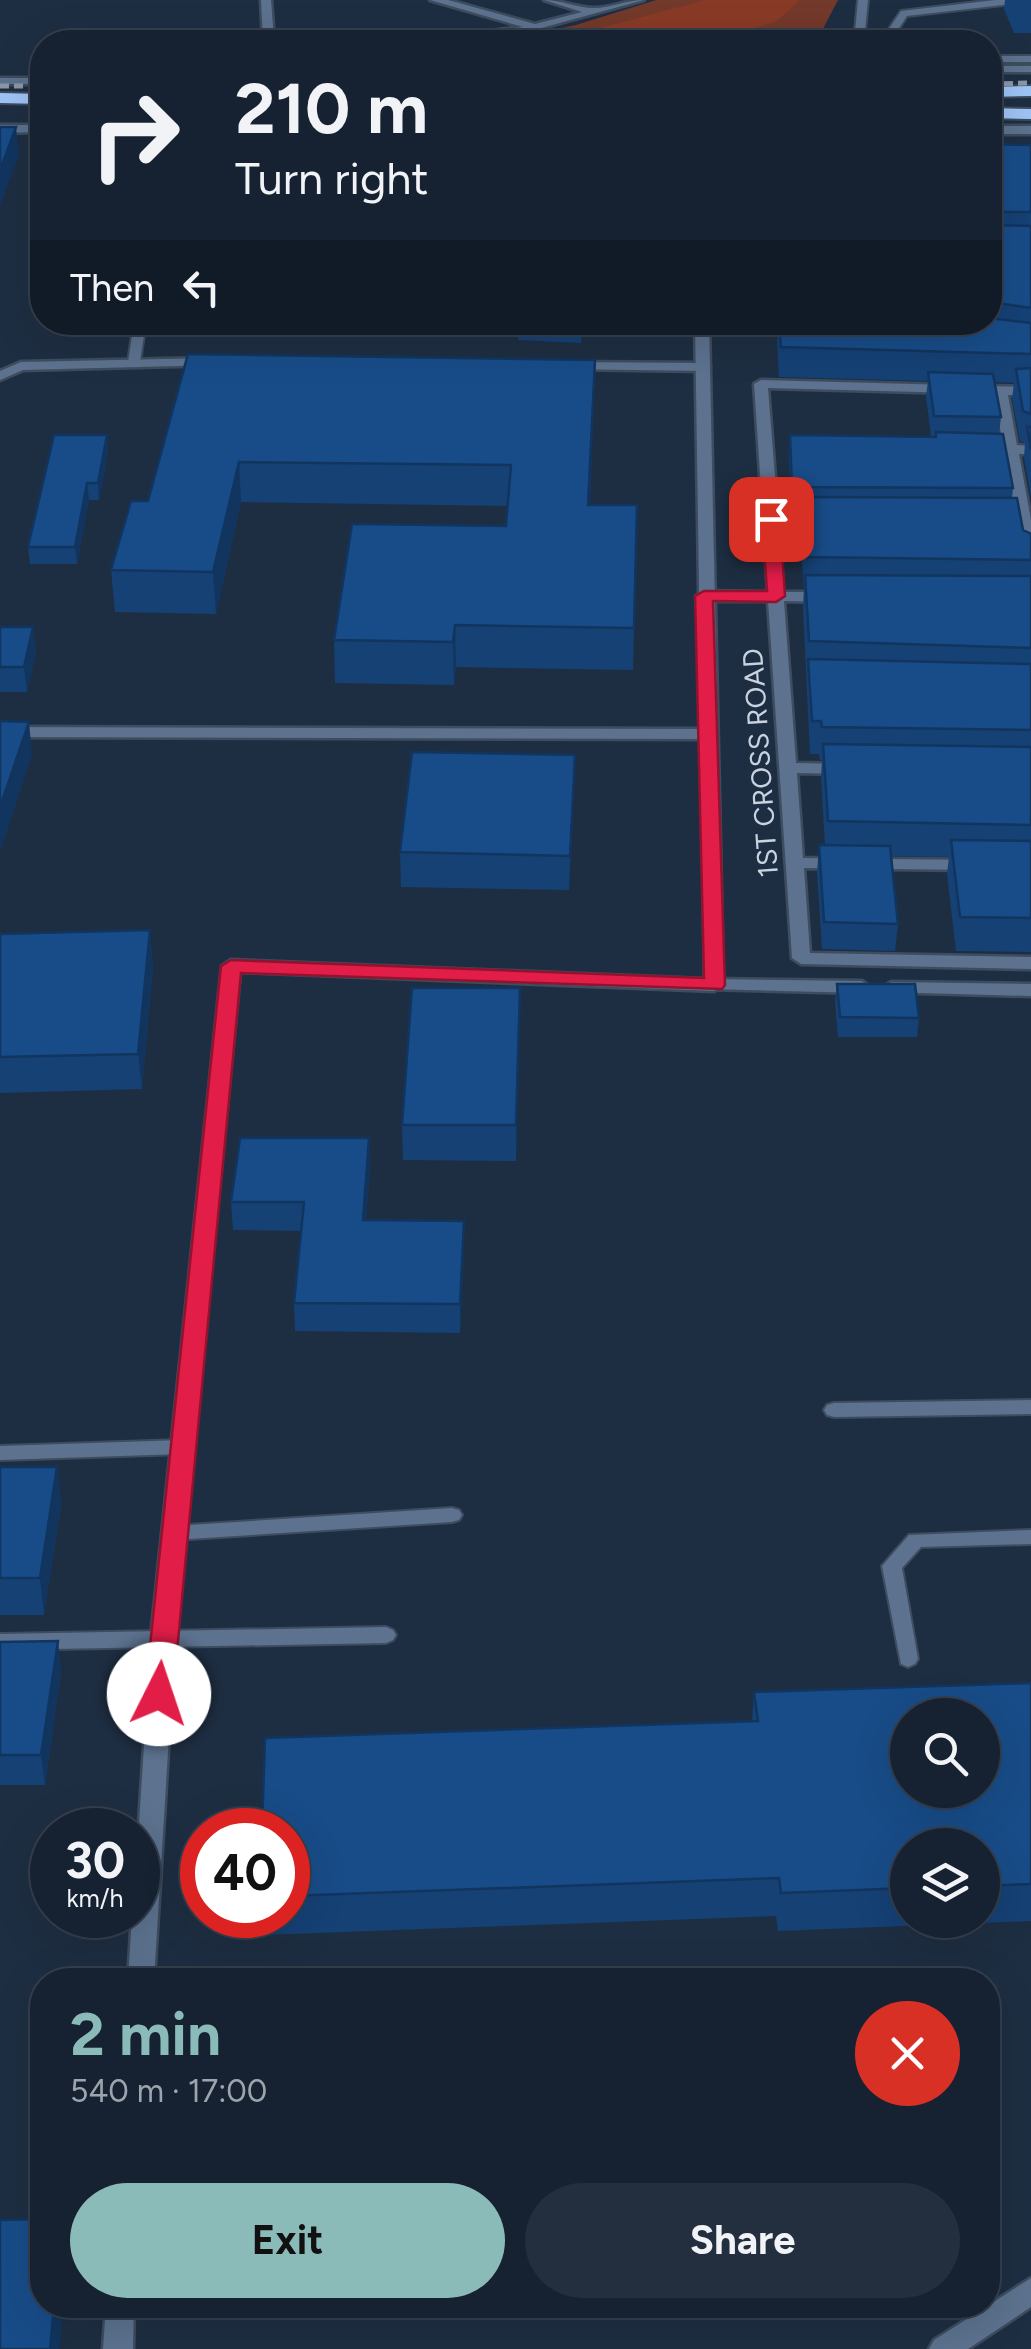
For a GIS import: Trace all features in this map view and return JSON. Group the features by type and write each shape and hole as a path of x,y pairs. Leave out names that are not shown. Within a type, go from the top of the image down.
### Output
{"highway":[{"path":"1002,92 1031,91"},
{"path":"0,98 30,99"},
{"path":"1002,113 1031,114"},
{"path":"0,115 30,115"}],"street":[{"path":"266,0 267,30"},
{"path":"435,0 538,27"},
{"path":"549,0 594,12"},
{"path":"517,30 638,0"},
{"path":"1002,70 1031,69"},
{"path":"0,81 30,81"},
{"path":"0,129 30,129"},
{"path":"1002,130 1031,130"},
{"path":"702,335 714,985"},
{"path":"0,365 232,362"},
{"path":"0,376 21,366"},
{"path":"546,366 703,368"},
{"name":"1ST CROSS ROAD","path":"1000,390 762,384 775,445 771,519 802,958 1031,964"},
{"path":"1031,391 1000,390 1027,521 1031,560"},
{"path":"971,449 1031,450"},
{"path":"771,519 847,520"},
{"path":"1004,521 1027,521"},
{"path":"704,596 835,597"},
{"path":"782,682 802,682"},
{"path":"0,732 708,734"},
{"path":"788,768 863,769"},
{"path":"795,863 992,866"},
{"path":"142,1968 163,1638 231,966 714,985 1031,990"},
{"path":"1000,2312 1031,2291"},
{"path":"118,2349 119,2318"},
{"path":"944,2349 990,2318"}],"lane":[{"path":"860,30 864,0"},
{"path":"893,30 904,13 1021,0"},
{"path":"1002,59 1031,58"},
{"path":"134,362 138,335"},
{"path":"834,1410 1031,1406"},
{"path":"0,1453 182,1446"},
{"path":"174,1533 452,1515"},
{"path":"908,1659 892,1566 916,1540 1031,1537"},
{"path":"0,1642 386,1634"}],"shaded area":[{"path":"656,0 838,0 822,30 552,30"},
{"path":"705,0 800,0 777,21 748,30 594,30"}],"building":[{"path":"0,127 16,127 0,170"},
{"path":"1002,144 1031,145 1031,212 1002,212"},
{"path":"1002,225 1031,226 1031,308 1002,304"},
{"path":"1002,319 1031,323 1031,354 781,347 780,335 1002,335"},
{"path":"188,354 595,360 588,505 637,505 634,628 455,625 453,642 334,640 352,524 506,526 511,465 239,462 213,572 111,570 131,501 148,501"},
{"path":"1031,368 1031,414 1023,411 1016,369"},
{"path":"928,372 993,374 1001,417 934,416"},
{"path":"936,432 1003,434 1013,488 792,487 790,435 936,437"},
{"path":"54,435 107,435 98,483 87,483 75,547 28,547"},
{"path":"801,497 1017,498 1023,530 1031,534 1031,560 805,557"},
{"path":"805,575 1031,576 1031,648 809,641"},
{"path":"0,627 33,627 24,667 0,667"},
{"path":"808,659 1031,664 1031,730 822,727 821,721 812,721"},
{"path":"0,721 29,722 0,807"},
{"path":"823,744 1031,747 1031,825 828,821"},
{"path":"412,752 575,755 570,856 400,852"},
{"path":"951,840 1031,841 1031,918 960,917"},
{"path":"819,845 890,846 898,924 824,922"},
{"path":"150,930 138,1054 0,1057 0,934"},
{"path":"837,984 915,984 919,1018 840,1017"},
{"path":"412,988 520,988 516,1125 402,1125"},
{"path":"240,1138 369,1138 363,1220 464,1221 460,1304 294,1303 304,1202 231,1202"},
{"path":"0,1467 57,1467 40,1578 0,1578"},
{"path":"58,1641 41,1755 0,1755 0,1642"},
{"path":"1031,1683 1031,1884 1000,1885 1000,1828 890,1828 890,1889 781,1893 779,1878 310,1895 310,1808 263,1808 265,1738 758,1721 754,1692"},
{"path":"30,2219 30,2318 53,2318 50,2349 0,2349 0,2220"}],"railway":[{"path":"1002,84 1031,83"},
{"path":"0,86 30,86"}],"route":[{"path":"159,1694 231,966 714,985 704,596 776,596 771,519"}]}
